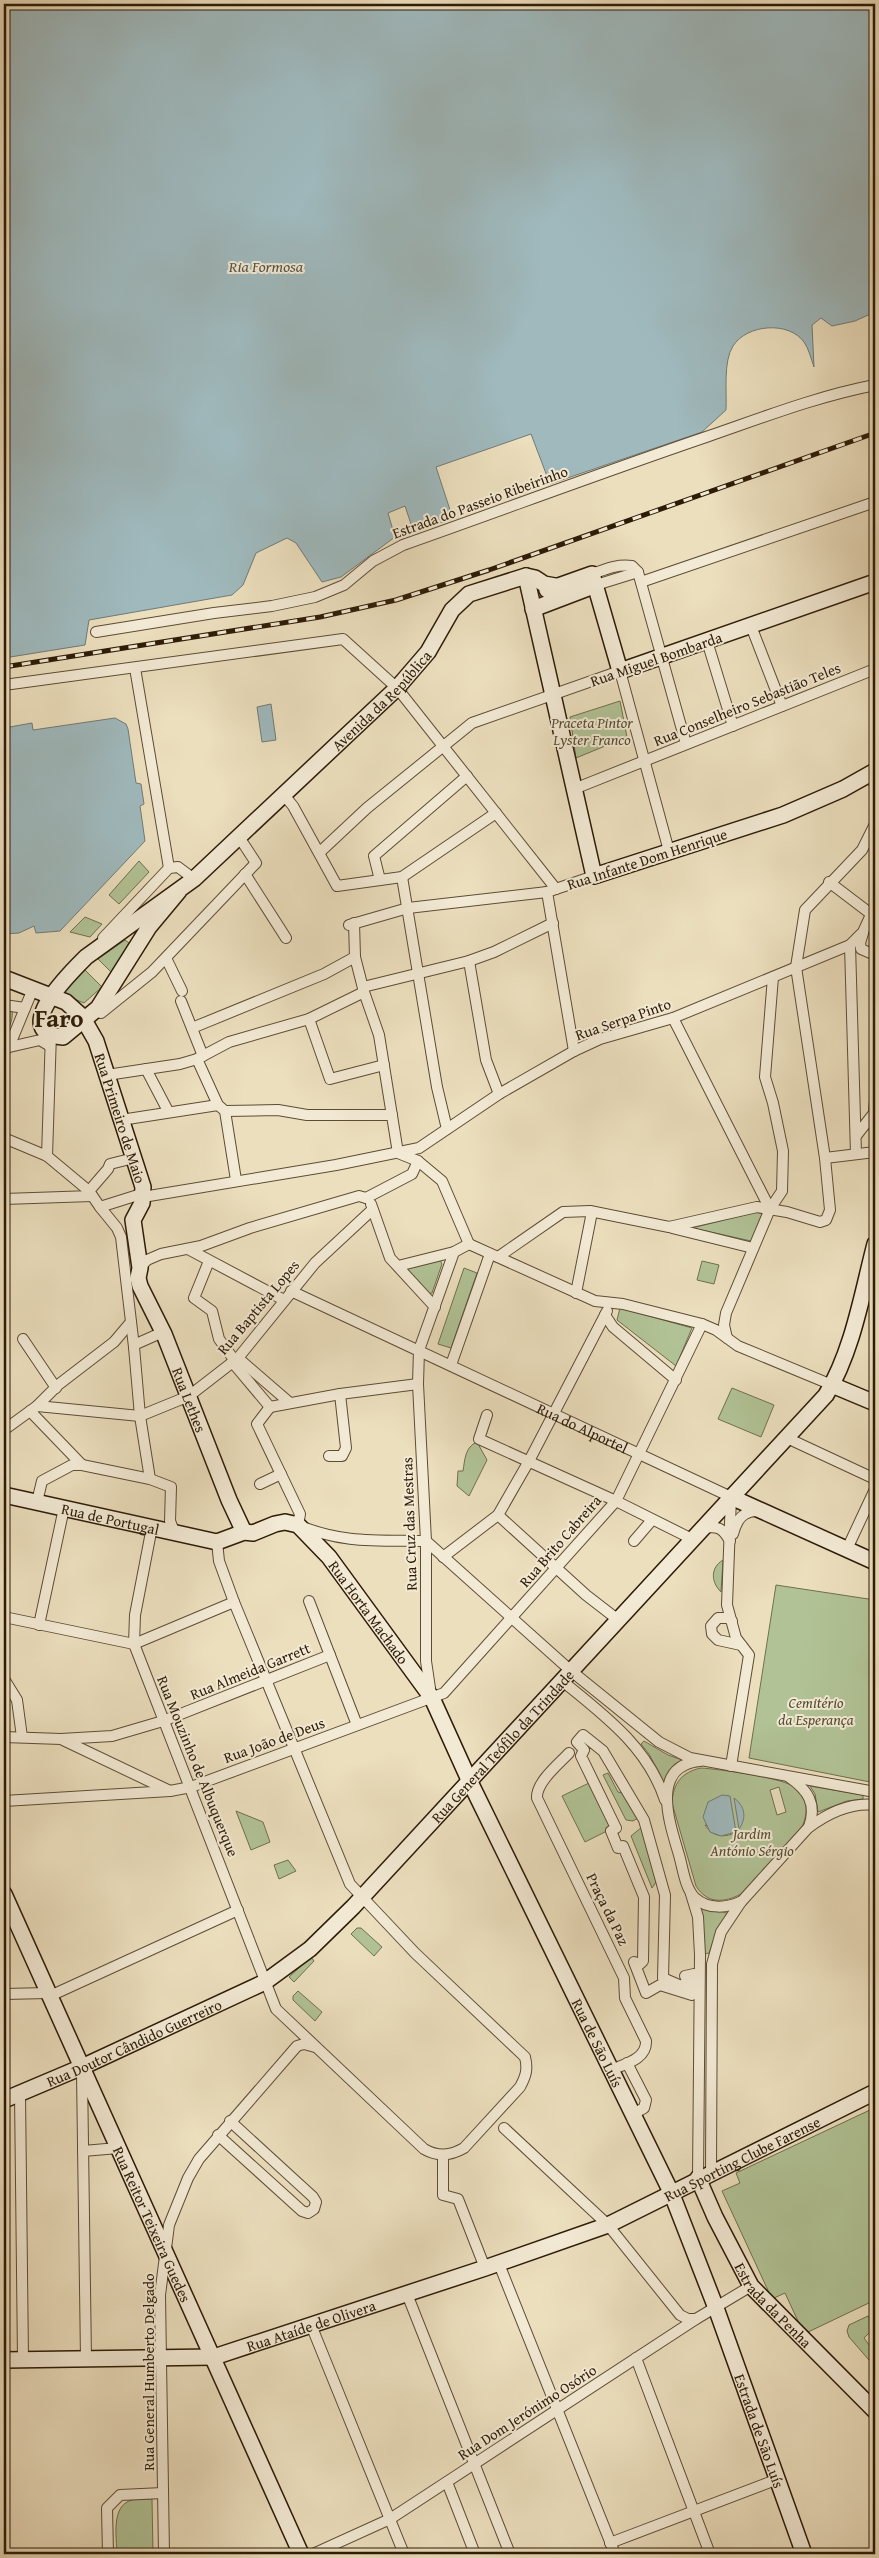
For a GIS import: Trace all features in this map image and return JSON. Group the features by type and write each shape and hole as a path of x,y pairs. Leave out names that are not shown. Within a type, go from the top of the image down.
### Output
{"street":[{"name":"Estrada do Passeio Ribeirinho","path":"96,632 214,613 272,606 315,597 344,585 373,561 403,545 774,413 839,392 875,385"},
{"path":"533,609 545,591 555,586 594,579 639,577 875,502"},
{"path":"555,586 544,584 535,578 526,576 594,876"},
{"name":"Avenida da República","path":"86,957 179,892 240,837 397,688 428,652 459,602 477,590 526,576"},
{"path":"639,577 686,744"},
{"path":"533,609 594,579"},
{"path":"594,579 670,851"},
{"name":"Rua Miguel Bombarda","path":"320,852 367,808 442,745 472,723 875,582"},
{"path":"751,626 782,706"},
{"path":"4,685 343,639 397,688 496,813 551,890 553,923 574,1051"},
{"path":"706,641 733,726"},
{"path":"135,668 169,868 178,867 194,879"},
{"name":"Rua Conselheiro Sebastião Teles","path":"574,789 875,669"},
{"path":"874,771 875,788"},
{"name":"Rua Infante Dom Henrique","path":"355,957 351,924 408,908 551,890 783,815 843,789 874,771"},
{"path":"380,880 374,856 467,776"},
{"path":"284,795 293,806 320,852 337,886 402,877 496,813"},
{"path":"668,1227 758,1207 820,1222 826,1220 830,1210 825,1158 796,967 805,910 829,882 862,850 875,824"},
{"path":"102,1013 152,972 256,863 240,837"},
{"name":"Avenida da República","path":"48,1002 71,972 169,868"},
{"path":"245,874 286,938"},
{"path":"402,877 437,1087 447,1129"},
{"path":"829,882 874,913"},
{"name":"Avenida da República","path":"85,1020 98,1008 149,927 179,892"},
{"name":"Rua Serpa Pinto","path":"100,1207 141,1196 398,1153 418,1148 499,1094 574,1051 600,1039 673,1018 850,944 863,932 874,913"},
{"path":"107,1075 146,1069 200,1057 229,1042 309,1020 363,989 419,972 469,961 494,952 553,923"},
{"path":"863,932 860,943 861,948 871,953"},
{"path":"850,944 856,1154"},
{"path":"851,957 857,952 871,953"},
{"path":"192,1028 324,974 355,957 363,989 379,1035 398,1153 418,1161 442,1181 469,1244 595,1302 614,1303 702,1324 738,1346 875,1404"},
{"path":"166,958 182,996 200,1057 222,1108 236,1180"},
{"path":"469,961 486,1060 499,1094"},
{"name":"Avenida da República","path":"31,994 71,972"},
{"path":"727,1338 724,1325 726,1313 770,1209 782,1191 783,1151 773,1103 765,1077 773,977"},
{"path":"4,978 48,1002 66,1002 85,1020 70,1034 63,1037 6,1048"},
{"path":"6,1048 31,994"},
{"path":"47,1156 50,1040 41,1022 48,1002"},
{"path":"4,1005 25,1008"},
{"path":"673,1018 770,1209"},
{"name":"Rua Primeiro de Maio","path":"85,1020 95,1038 134,1158 143,1187 141,1196"},
{"path":"309,1020 330,1079 384,1064"},
{"name":"Rua Primeiro de Maio","path":"70,1034 88,1033 95,1038"},
{"path":"146,1069 168,1111"},
{"path":"856,1136 874,1112 875,1100"},
{"path":"121,1120 168,1111 222,1108 278,1110 307,1115 392,1115"},
{"path":"4,1138 47,1156 90,1194 117,1228 121,1237 140,1416 150,1479"},
{"path":"825,1158 875,1152"},
{"path":"90,1194 110,1164 134,1158"},
{"path":"366,1198 412,1174 418,1161"},
{"path":"4,1199 90,1194"},
{"name":"Rua Lethes","path":"141,1196 133,1220 140,1268 138,1278 140,1286 163,1332 229,1500 244,1532"},
{"path":"140,1268 147,1260 161,1254 188,1249 250,1228 359,1196 370,1201 390,1258 434,1307"},
{"name":"Rua Baptista Lopes","path":"33,1409 140,1416 189,1396 235,1361 315,1263 372,1210"},
{"path":"451,1365 494,1256 562,1212 590,1211 668,1227 753,1248"},
{"path":"576,1293 591,1217 590,1211"},
{"path":"398,1266 454,1252 469,1244"},
{"name":"Rua General Teófilo da Trindade","path":"265,1982 310,1949 361,1899 617,1619 826,1395 832,1385 869,1289 875,1244"},
{"path":"188,1249 284,1300"},
{"name":"Rua Cruz das Mestras","path":"432,1698 426,1661 426,1541 418,1384 419,1350 454,1252"},
{"path":"210,1261 194,1298 212,1311 219,1339 270,1406"},
{"name":"Rua do Alportel","path":"291,1291 451,1365 552,1415 875,1562"},
{"path":"444,1556 498,1515 605,1315 614,1303"},
{"path":"702,1324 715,1321 726,1313"},
{"path":"605,1315 613,1327 676,1380"},
{"path":"4,1430 33,1409 56,1388 114,1342 131,1322"},
{"name":"Rua Brito Cabreira","path":"432,1698 444,1693 616,1501 702,1324"},
{"path":"134,1347 136,1344 163,1332"},
{"path":"23,1339 56,1388"},
{"path":"235,1361 290,1404"},
{"path":"298,1525 300,1514 257,1424 270,1406 340,1394 418,1384"},
{"path":"329,1456 342,1456 346,1448 340,1394"},
{"path":"33,1409 82,1465"},
{"path":"487,1415 479,1439 616,1501 692,1540"},
{"path":"787,1438 875,1479"},
{"path":"37,1502 42,1481 72,1465 82,1465 150,1479 171,1487 170,1521 174,1531"},
{"path":"260,1484 281,1474"},
{"path":"847,1549 875,1489"},
{"name":"Rua de Portugal","path":"4,1495 217,1542"},
{"path":"731,1497 731,1542 727,1605 734,1632 740,1645 749,1655 731,1766"},
{"path":"39,1625 64,1508"},
{"path":"731,1542 741,1517 749,1511 761,1510"},
{"path":"498,1515 617,1619"},
{"path":"634,1541 652,1520"},
{"path":"318,2049 415,2142 434,2154 443,2155 456,2153 464,2148 508,2102 526,2076 527,2067 525,2057 361,1899 350,1884 296,1748 234,1602 219,1561 217,1542 244,1532 253,1533 285,1522 334,1537 426,1541 512,1618 639,1750 660,1785 698,1917 705,2175"},
{"name":"Rua Horta Machado","path":"298,1525 329,1557 432,1698 470,1782"},
{"path":"702,1528 718,1526 723,1529 731,1542"},
{"name":"Rua Mouzinho de Albuquerque","path":"152,1527 135,1614 134,1644 276,2010 318,2049"},
{"path":"329,1557 326,1549 334,1537"},
{"path":"309,1601 357,1725"},
{"path":"4,1617 134,1644 234,1602"},
{"path":"727,1605 713,1622 712,1634 721,1641 740,1645"},
{"path":"713,1622 722,1617 732,1621"},
{"path":"721,1641 728,1640 734,1632"},
{"name":"Rua Almeida Garrett","path":"4,1737 61,1739 112,1736 163,1721 330,1655"},
{"path":"408,1666 426,1661"},
{"path":"566,1675 646,1734 688,1757 875,1792"},
{"path":"4,1679 8,1693 17,1700 22,1737"},
{"name":"Rua João de Deus","path":"4,1801 170,1791 191,1787 432,1698"},
{"path":"582,1735 604,1751 644,1820 665,1895 663,1978 686,1988 688,1984 685,1983 688,1979 685,1976 694,1974 692,1995 660,1985 646,1992 642,1984 634,1962 640,1964 643,1961 644,1897 623,1846 618,1848 611,1831 616,1828 581,1756 584,1750 577,1742 582,1735"},
{"path":"61,1739 170,1791"},
{"name":"Praça da Paz","path":"569,1753 540,1785 537,1798 624,1978 625,1998 646,2041 646,2049 642,2055 611,2070"},
{"path":"666,1805 668,1786 675,1773 684,1766 704,1761"},
{"path":"786,1776 798,1784 811,1799 812,1816 808,1828"},
{"name":"Rua de São Luís","path":"470,1782 671,2192 716,2308"},
{"path":"705,2175 712,1964 722,1932 742,1901 808,1828 843,1808 856,1805 875,1806"},
{"path":"690,1890 700,1902 710,1905 731,1906 742,1901"},
{"name":"Rua Reitor Teixeira Guedes","path":"4,1894 9,1918 49,1995 214,2357 301,2554"},
{"path":"4,1994 49,1995 238,1910"},
{"name":"Rua Doutor Cândido Guerreiro","path":"4,2100 82,2067 265,1982"},
{"name":"Rua General Humberto Delgado","path":"164,2554 160,2295 168,2225 188,2178 199,2158 218,2134 297,2046 311,2045 318,2049"},
{"path":"627,2062 646,2100 644,2108 633,2114"},
{"path":"82,2067 86,2359"},
{"name":"Rua Sporting Clube Farense","path":"608,2225 705,2175 875,2092"},
{"path":"20,2093 23,2360"},
{"path":"504,2128 504,2109 508,2102"},
{"path":"218,2134 302,2211 308,2213 314,2209 316,2202 313,2197 230,2120"},
{"path":"478,2133 487,2128 504,2128 608,2225 680,2315 688,2319 696,2319"},
{"path":"83,2151 118,2148"},
{"path":"443,2155 443,2195 458,2199 492,2266 556,2410 615,2554"},
{"name":"Estrada da Penha","path":"705,2175 715,2217 751,2286 875,2411"},
{"name":"Rua Ataíde de Olivera","path":"4,2360 214,2357 492,2266 608,2225"},
{"path":"160,2295 169,2281 179,2282"},
{"name":"Rua Dom Jerónimo Osório","path":"313,2554 390,2519 696,2319 751,2286"},
{"path":"407,2294 510,2554"},
{"name":"Estrada de São Luís","path":"716,2308 804,2554"},
{"path":"311,2325 404,2554"},
{"path":"636,2358 710,2554"},
{"path":"610,2543 778,2479"},
{"path":"447,2482 475,2554"},
{"path":"108,2554 107,2508 120,2495 163,2493"}],"green space":[{"name":"Praceta Pintor Lyster Franco","path":"620,701 627,737 576,758 570,717"},
{"path":"139,861 149,872 119,904 109,895"},
{"path":"85,917 102,924 90,937 70,932"},
{"path":"125,940 129,943 112,973 98,959"},
{"path":"85,970 102,987 84,1003 62,994"},
{"path":"4,994 11,1004 12,1016 4,1038"},
{"path":"757,1212 762,1214 751,1241 692,1228"},
{"path":"439,1258 442,1264 432,1293 427,1294 408,1270 411,1264"},
{"path":"702,1261 719,1265 714,1284 697,1280"},
{"path":"464,1268 477,1273 451,1348 438,1344"},
{"path":"620,1308 692,1328 676,1366 617,1320"},
{"path":"732,1388 774,1405 761,1437 718,1419"},
{"path":"477,1442 487,1460 469,1496 457,1486 458,1471 463,1471 468,1450"},
{"path":"723,1560 721,1592 715,1584 713,1575 716,1567"},
{"name":"Cemitério da Esperança","path":"776,1585 875,1600 875,1783 749,1758"},
{"path":"644,1741 668,1755 685,1761 665,1784 649,1754 641,1744"},
{"name":"Jardim António Sérgio","path":"701,1768 722,1770 790,1784 800,1792 805,1801 806,1811 802,1827 741,1894 735,1897 722,1900 711,1899 700,1892 696,1886 672,1803 677,1784 684,1776","holes":["779,1787 786,1812 777,1815 770,1790","705,1825 736,1832 723,1836 711,1832"]},
{"path":"608,1773 618,1792 622,1793 638,1818 633,1821 626,1820 603,1775"},
{"path":"589,1783 611,1829 585,1842 562,1796"},
{"path":"810,1786 863,1795 863,1799 847,1801 818,1812 815,1794"},
{"path":"236,1811 263,1822 270,1842 251,1850"},
{"path":"642,1827 656,1882 652,1888 631,1836"},
{"path":"288,1860 296,1871 279,1879 274,1865"},
{"path":"700,1907 727,1913 717,1931 709,1953 705,1954"},
{"path":"357,1928 361,1928 382,1947 374,1956 351,1934"},
{"path":"311,1957 314,1961 294,1982 289,1977"},
{"path":"298,1991 322,2012 315,2021 293,2000 293,1996"},
{"path":"872,2109 875,2117 875,2300 804,2334 785,2293 772,2299 722,2191 740,2183 736,2173"},
{"path":"868,2316 874,2328 864,2338 875,2353 875,2367 849,2337 847,2331 849,2325"},
{"path":"152,2499 153,2554 117,2554 116,2523 120,2509 125,2503 132,2500"}],"water":[{"name":"Ria Formosa","path":"4,4 875,4 875,312 855,321 832,326 821,318 812,325 814,367 804,342 797,335 789,331 779,328 768,328 748,333 739,339 733,346 728,360 726,410 702,432 550,484 531,434 436,467 453,519 413,530 405,506 388,513 395,537 341,577 322,582 296,543 287,538 256,553 243,585 232,595 89,620 85,645 4,658"},
{"path":"271,704 276,740 262,742 257,707"},
{"path":"115,718 126,724 128,729 136,783 141,784 144,804 140,806 145,841 60,931 36,933 34,926 19,933 4,934 4,728 32,723 33,730"},
{"path":"722,1795 730,1796 736,1832 721,1836 710,1832 703,1817 708,1802"},
{"path":"734,1798 741,1805 744,1812 742,1825 739,1829"}],"railway":[{"path":"4,667 320,617 396,600 489,570 875,433"}],"district":[{"name":"Faro","path":"59,1018"}]}
